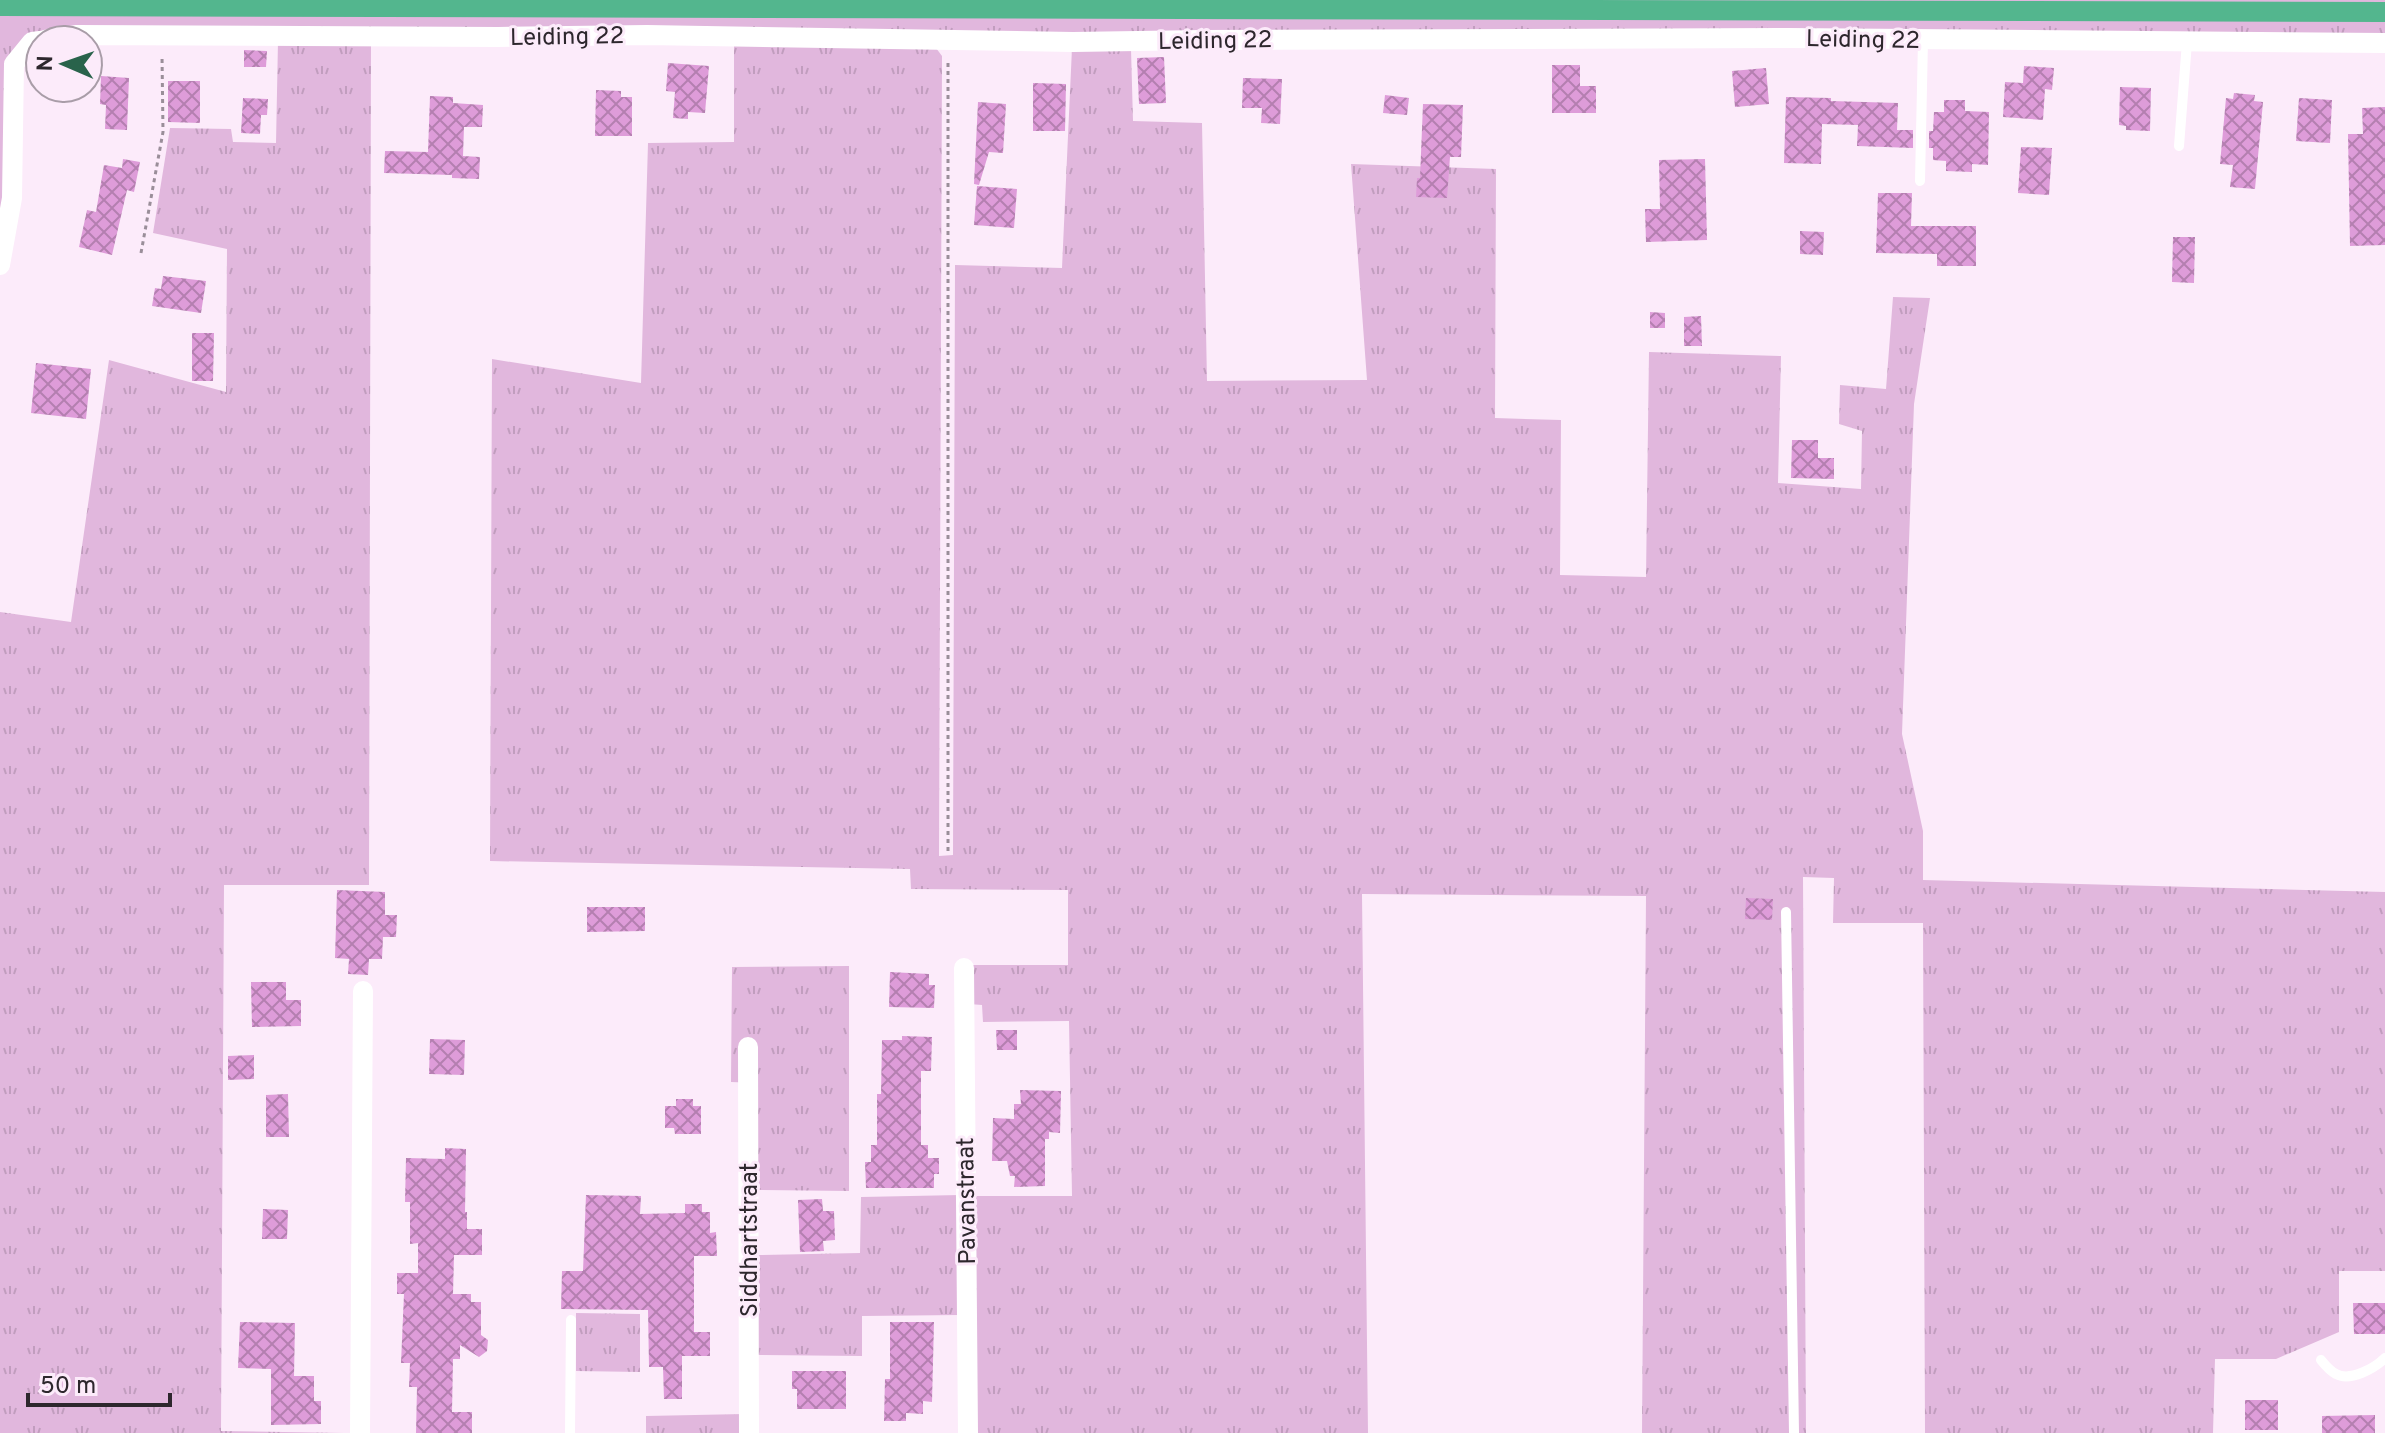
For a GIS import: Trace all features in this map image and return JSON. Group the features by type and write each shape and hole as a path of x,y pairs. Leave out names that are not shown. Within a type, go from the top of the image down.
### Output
{"street":[{"name":"Leiding 22","path":"104,35 662,35 1073,42 1726,38 2385,43"},
{"name":"Leiding 22","path":"0,265 12,198 14,64 24,52"},
{"name":"Pavanstraat","path":"964,968 968,1433"},
{"path":"360,1433 363,991"},
{"name":"Siddhartstraat","path":"748,1047 749,1433"}],"lane":[{"path":"1920,181 1923,40"},
{"path":"2179,146 2187,42"},
{"path":"1786,912 1794,1433"},
{"path":"570,1433 571,1320"},
{"path":"2321,1360 2333,1374 2350,1376 2378,1365 2385,1358"}],"path":[{"path":"141,253 163,132 162,35"},
{"path":"948,40 948,851"}],"green space":[{"path":"0,0 2385,0 2385,37 1114,36 24,24 24,53 8,61 6,198 0,232"},
{"path":"278,41 371,41 369,885 224,885 221,1431 344,1433 0,1433 0,612 71,622 109,360 226,392 227,249 153,233 170,128 231,129 233,142 276,143"},
{"path":"734,44 936,48 942,56 939,856 953,855 955,265 1062,268 1072,48 1131,49 1133,121 1202,123 1207,381 1367,380 1351,164 1496,169 1495,418 1561,420 1560,575 1646,577 1649,352 1781,356 1778,483 1861,489 1862,431 1839,424 1840,385 1886,389 1893,297 1930,298 1914,404 1902,734 1923,831 1923,880 2385,892 2385,1271 2339,1271 2339,1332 2276,1359 2215,1359 2213,1433 1925,1433 1923,923 1833,923 1834,878 1803,877 1806,1433 1642,1433 1646,896 1362,894 1368,1433 973,1433 973,1196 1072,1196 1069,1021 983,1022 982,1005 969,1004 968,965 1068,965 1068,890 911,889 910,869 490,861 492,359 641,383 648,143 734,142"},
{"path":"849,966 849,1191 756,1190 757,1083 731,1082 732,967"},
{"path":"960,1195 960,1315 862,1316 862,1356 757,1355 758,1255 860,1253 861,1197"},
{"path":"576,1313 640,1314 640,1372 576,1371"},
{"path":"744,1414 744,1433 646,1433 646,1416"}],"building":[{"path":"244,50 267,51 266,67 244,67"},
{"path":"1164,57 1166,103 1139,104 1137,58"},
{"path":"668,63 709,66 705,113 688,112 688,119 673,118 675,92 666,91"},
{"path":"1552,65 1580,65 1580,86 1596,86 1596,113 1552,113"},
{"path":"2024,66 2054,68 2052,90 2045,89 2043,120 2003,117 2005,82 2023,83"},
{"path":"1766,68 1769,104 1735,107 1732,71"},
{"path":"104,76 129,78 127,130 105,129 106,105 100,104 104,104"},
{"path":"1243,78 1282,79 1280,124 1261,123 1262,108 1242,108"},
{"path":"168,81 200,81 200,123 168,122"},
{"path":"1033,83 1066,84 1065,131 1033,131"},
{"path":"2120,87 2151,88 2150,131 2126,130 2126,126 2119,125"},
{"path":"596,90 621,91 621,97 632,97 632,136 595,136"},
{"path":"2234,93 2255,95 2254,101 2263,102 2255,189 2230,187 2233,165 2220,164 2226,98 2233,99"},
{"path":"1385,95 1409,98 1407,115 1383,113"},
{"path":"430,96 453,97 453,103 483,105 482,127 464,127 463,156 480,157 479,179 384,173 385,151 428,152"},
{"path":"1786,97 1898,103 1897,130 1913,130 1913,148 1857,146 1858,125 1822,124 1821,164 1784,163"},
{"path":"243,98 268,99 267,115 261,115 260,134 241,133"},
{"path":"2299,98 2332,100 2330,143 2296,141"},
{"path":"1944,100 1965,100 1965,111 1989,112 1988,165 1972,164 1972,172 1946,171 1946,161 1933,160 1929,131 1933,131 1934,112 1944,112"},
{"path":"978,102 1006,104 1003,153 989,152 979,185 974,184"},
{"path":"1423,104 1463,105 1461,157 1450,157 1447,198 1416,197 1417,178 1420,178"},
{"path":"2385,107 2385,245 2350,246 2348,134 2363,134 2362,108"},
{"path":"2021,147 2052,148 2049,195 2018,193"},
{"path":"123,159 140,162 134,192 127,190 112,255 79,247 87,210 96,212 104,165 122,168"},
{"path":"1705,159 1707,240 1646,242 1645,209 1660,209 1659,160"},
{"path":"977,186 1017,189 1014,228 974,225"},
{"path":"1878,193 1912,193 1911,226 1976,226 1976,266 1937,266 1937,254 1876,253"},
{"path":"1800,231 1824,232 1823,255 1800,254"},
{"path":"2173,237 2195,237 2194,283 2172,282"},
{"path":"163,276 206,281 201,313 152,306 155,288 161,289"},
{"path":"1650,312 1665,313 1665,328 1650,328"},
{"path":"1701,316 1702,346 1684,346 1684,317"},
{"path":"192,333 214,333 213,381 192,381"},
{"path":"36,363 91,369 86,419 31,413"},
{"path":"1792,440 1818,440 1818,458 1834,458 1834,479 1791,478"},
{"path":"337,890 385,892 385,915 397,915 396,937 383,937 382,959 369,959 368,975 348,974 349,959 335,958"},
{"path":"1746,898 1773,899 1772,920 1745,919"},
{"path":"587,907 645,907 645,931 587,932"},
{"path":"890,972 929,974 929,985 935,985 934,1008 889,1007"},
{"path":"251,982 286,982 286,1000 301,1000 301,1026 252,1027"},
{"path":"996,1030 1017,1030 1017,1050 997,1050"},
{"path":"902,1036 932,1037 931,1071 921,1071 921,1145 928,1145 928,1158 939,1158 939,1174 934,1174 934,1188 866,1188 865,1162 871,1162 871,1145 877,1145 877,1094 881,1094 882,1040 902,1040"},
{"path":"430,1039 465,1040 464,1075 429,1074"},
{"path":"254,1055 254,1079 228,1080 228,1056"},
{"path":"1020,1090 1061,1091 1060,1133 1049,1132 1049,1139 1045,1139 1045,1186 1014,1187 1015,1176 1010,1176 1007,1161 992,1161 993,1118 1014,1119 1014,1104 1021,1104"},
{"path":"288,1094 289,1137 266,1137 266,1095"},
{"path":"676,1099 693,1099 693,1106 701,1106 701,1134 675,1134 674,1128 665,1128 665,1106 676,1106"},
{"path":"445,1148 466,1149 467,1229 482,1229 482,1255 454,1255 453,1294 471,1294 471,1302 481,1302 481,1335 488,1340 487,1351 479,1357 460,1345 460,1359 453,1359 452,1412 472,1412 472,1433 416,1433 417,1387 409,1387 410,1363 401,1363 404,1294 397,1294 397,1273 418,1273 418,1243 410,1244 410,1202 405,1202 406,1158 445,1159"},
{"path":"586,1195 641,1196 640,1214 685,1213 685,1204 702,1204 702,1212 710,1212 710,1233 716,1232 717,1256 694,1256 694,1332 710,1332 710,1356 682,1356 682,1399 664,1399 663,1367 649,1367 648,1310 561,1309 562,1271 583,1271"},
{"path":"822,1199 823,1211 834,1211 835,1240 823,1241 824,1251 800,1252 798,1200"},
{"path":"263,1209 288,1210 287,1239 262,1239"},
{"path":"2353,1303 2385,1303 2385,1334 2354,1334"},
{"path":"240,1322 295,1323 294,1376 314,1376 314,1401 321,1401 321,1424 271,1425 271,1369 238,1368"},
{"path":"890,1322 934,1322 932,1402 923,1401 923,1414 906,1413 906,1421 884,1421 885,1379 890,1379"},
{"path":"792,1371 846,1371 846,1409 797,1409 797,1389 792,1389"},
{"path":"2245,1400 2278,1400 2278,1430 2245,1430"},
{"path":"2375,1415 2375,1433 2322,1433 2322,1416"}],"waterway":[{"path":"0,6 2385,12"}]}
